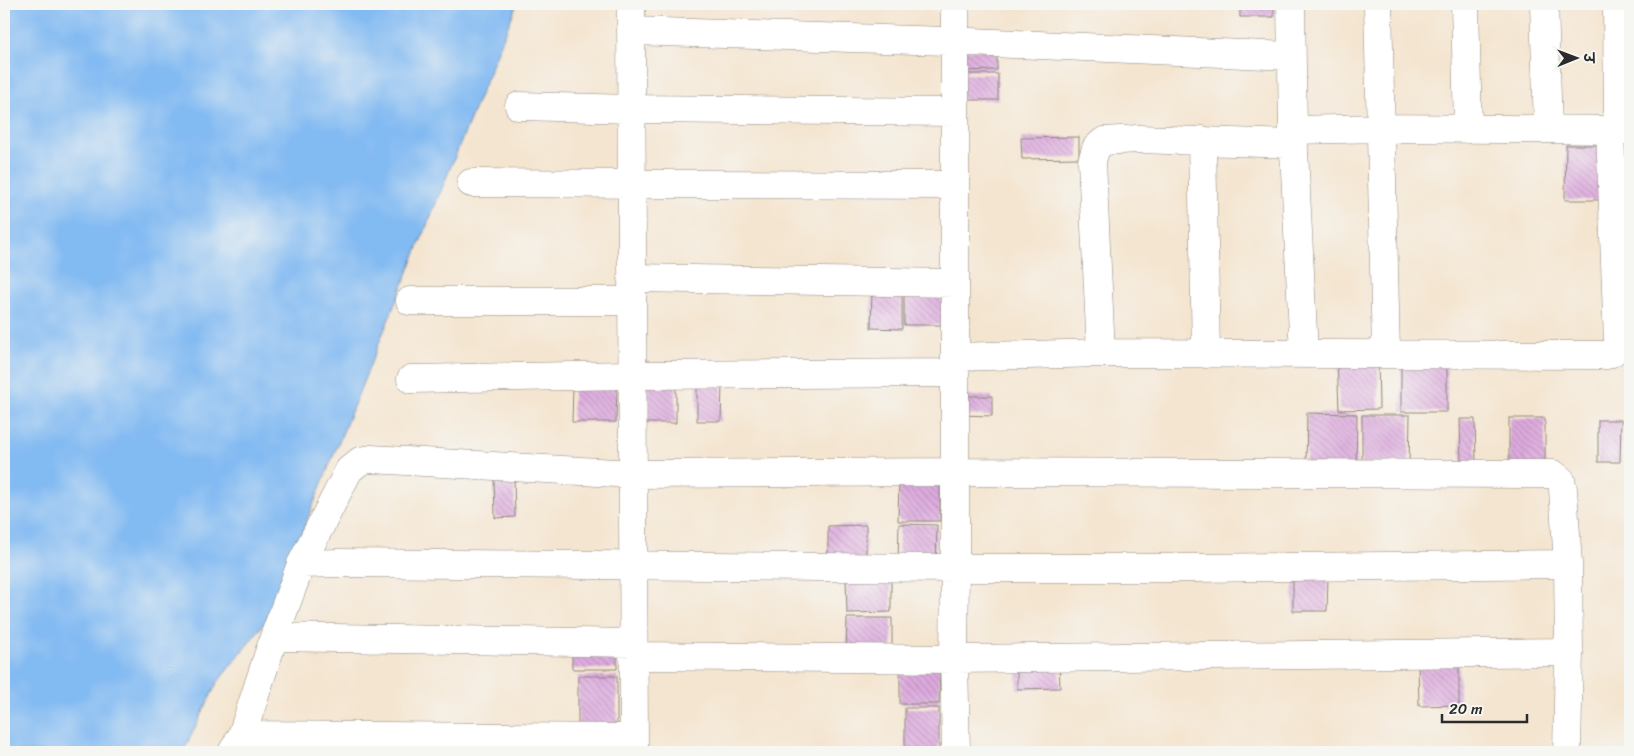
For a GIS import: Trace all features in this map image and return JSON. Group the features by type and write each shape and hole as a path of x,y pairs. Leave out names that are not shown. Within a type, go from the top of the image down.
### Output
{"street":[{"path":"631,4 632,109 631,183 633,474 633,650 637,749 237,743 301,564 348,470 360,461 371,459 633,474 954,472 1554,474 1561,480 1563,489 1568,564 1569,652 1566,752"},
{"path":"955,4 954,659 956,752"},
{"path":"1291,4 1290,56 1293,137 1304,354"},
{"path":"1378,4 1386,354"},
{"path":"1466,4 1468,129"},
{"path":"1544,4 1548,129"},
{"path":"411,379 632,375 955,365 1101,353 1606,355 1613,353 1618,343 1620,130 1617,4"},
{"path":"631,31 955,41 1290,56"},
{"path":"519,106 955,112"},
{"path":"1101,353 1092,161 1096,148 1104,141 1293,137 1382,128 1620,130"},
{"path":"1202,140 1206,354"},
{"path":"471,183 955,185"},
{"path":"410,301 632,289 954,283"},
{"path":"301,564 1194,568 1568,564"},
{"path":"274,637 954,659 1569,652"}],"water":[{"path":"4,4 517,4 266,621 217,683 183,752 4,752"}],"building":[{"path":"1240,4 1274,4 1274,17 1240,17"},
{"path":"997,49 997,70 957,71 957,50"},
{"path":"957,74 998,74 998,100 957,100"},
{"path":"1079,137 1079,158 1022,159 1021,138"},
{"path":"1566,145 1608,145 1607,200 1565,200"},
{"path":"904,288 942,288 942,325 904,325"},
{"path":"872,291 902,292 902,329 871,328"},
{"path":"1378,357 1379,409 1339,410 1337,358"},
{"path":"1401,357 1447,357 1447,412 1401,412"},
{"path":"635,382 676,382 676,423 635,423"},
{"path":"697,383 722,383 721,421 697,421"},
{"path":"573,387 617,388 616,422 572,422"},
{"path":"960,396 992,396 992,416 960,415"},
{"path":"1307,413 1357,414 1356,468 1306,467"},
{"path":"1362,415 1410,415 1409,465 1362,465"},
{"path":"1509,418 1545,418 1545,465 1509,465"},
{"path":"1460,419 1475,419 1476,461 1461,462"},
{"path":"1598,420 1621,420 1620,462 1598,462"},
{"path":"494,478 514,478 515,517 495,518"},
{"path":"899,480 940,480 940,521 898,521"},
{"path":"899,524 937,525 936,565 898,564"},
{"path":"866,525 866,564 828,565 828,526"},
{"path":"1293,577 1328,577 1327,611 1293,611"},
{"path":"891,578 891,612 847,613 846,579"},
{"path":"847,618 892,618 892,655 846,655"},
{"path":"572,652 617,652 617,669 572,669"},
{"path":"1459,662 1459,705 1419,706 1418,663"},
{"path":"1059,663 1060,688 1017,689 1017,664"},
{"path":"900,667 940,667 939,704 900,704"},
{"path":"578,676 617,676 617,733 578,732"},
{"path":"905,708 939,708 939,752 905,752"}]}
